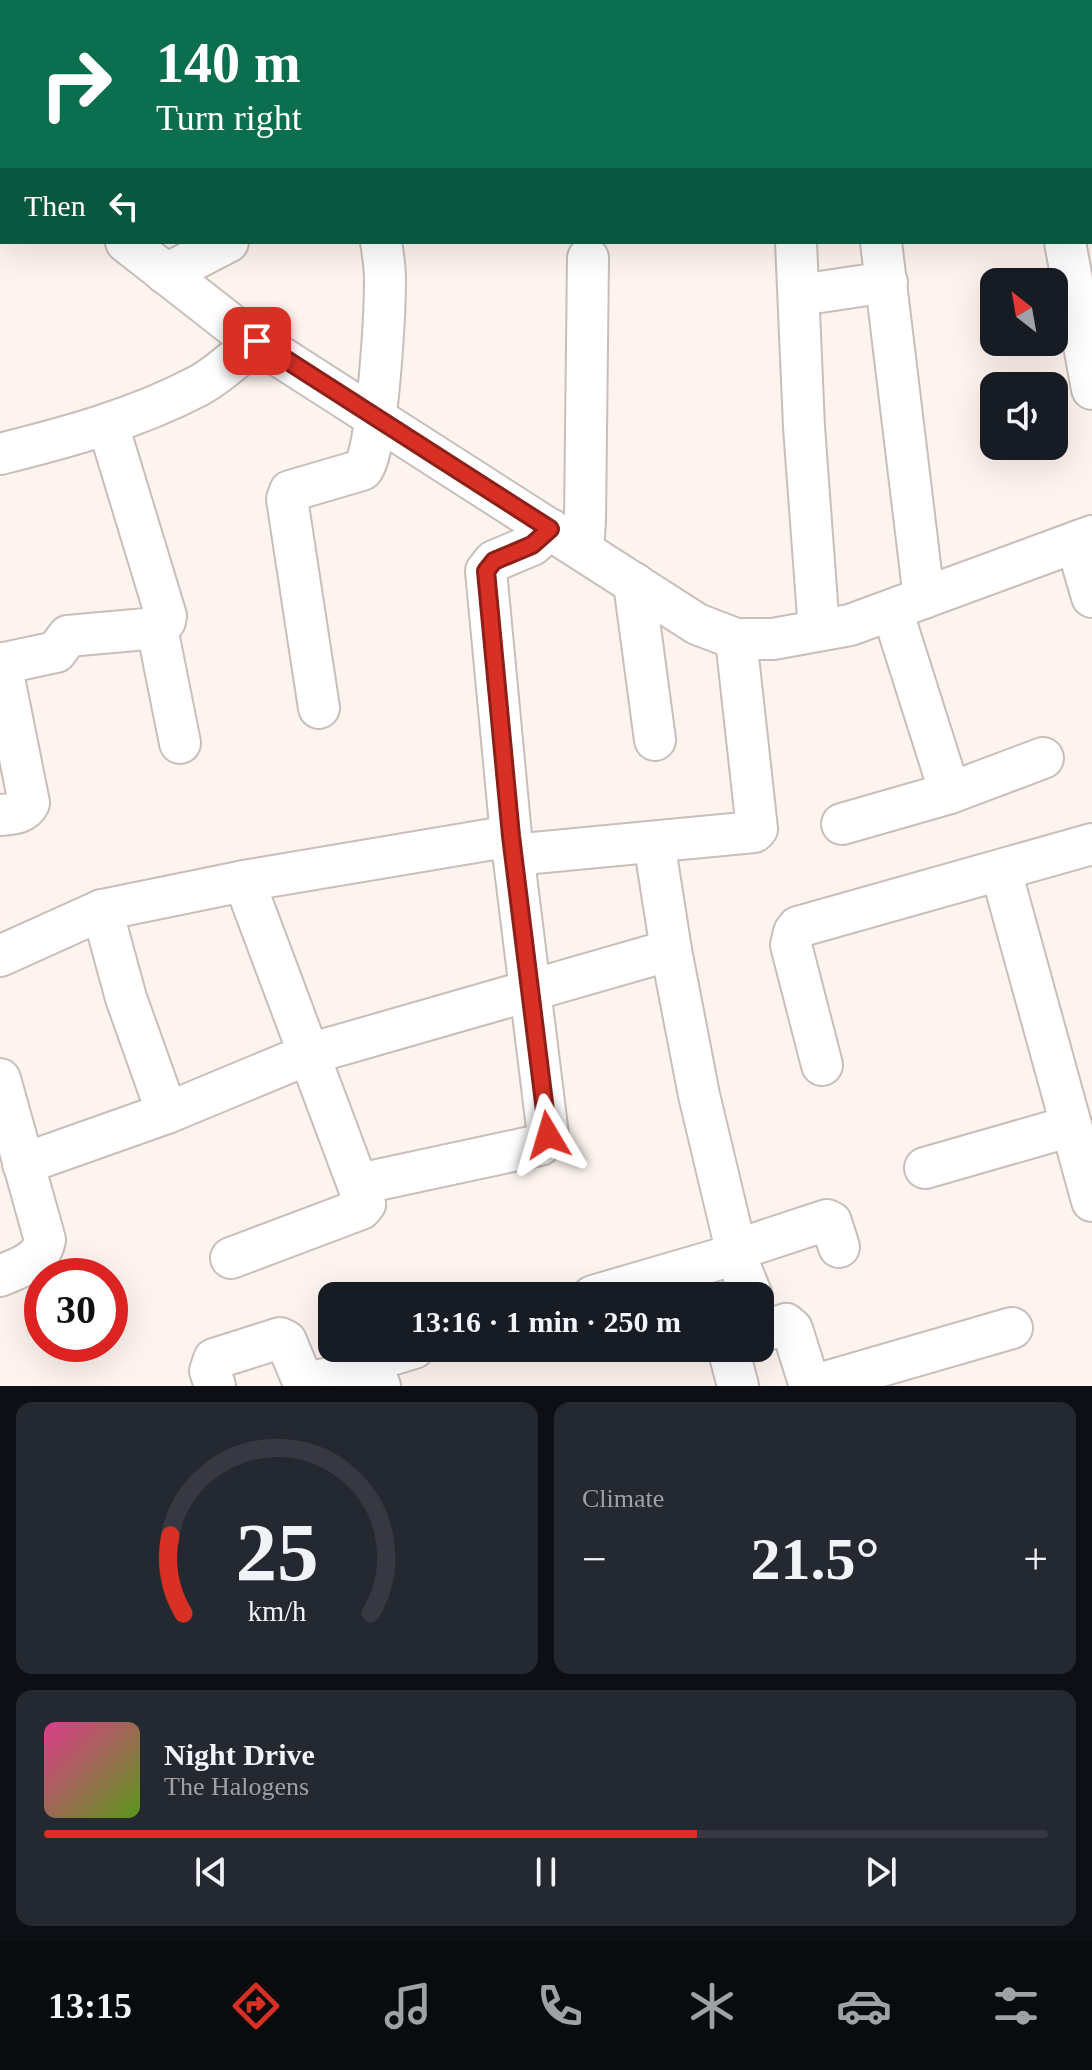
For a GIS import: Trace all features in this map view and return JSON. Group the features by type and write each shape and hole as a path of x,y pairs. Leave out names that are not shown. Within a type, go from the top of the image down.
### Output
{"street":[{"path":"128,244 257,341 697,624 736,639 773,639 850,625 1084,539 1092,597"},
{"path":"166,274 224,244"},
{"path":"319,708 287,499 290,491 365,467 376,416 385,279 381,244"},
{"path":"796,244 804,427 819,630"},
{"path":"881,244 887,282 908,604 950,793"},
{"path":"1065,244 1092,389"},
{"path":"359,1184 540,1145 548,1135 512,846 486,571 494,561 532,545 566,540 585,521 588,258"},
{"path":"800,295 887,282"},
{"path":"0,454 108,425 200,385 257,341"},
{"path":"0,815 18,813 29,803 1,664 56,652 68,636 157,628 165,621 108,425"},
{"path":"634,583 655,740"},
{"path":"157,628 180,743"},
{"path":"0,956 102,910 244,881 512,846 654,842 750,834 757,829 736,639"},
{"path":"842,824 950,793 1043,758"},
{"path":"654,842 699,1095 736,1252 746,1282"},
{"path":"822,1065 791,945 798,927 1092,844"},
{"path":"1001,871 1092,1201"},
{"path":"231,1258 361,1209 365,1204 244,881"},
{"path":"102,910 126,998 167,1113"},
{"path":"23,1164 167,1113 309,1054 671,950"},
{"path":"0,1079 45,1240 44,1247 30,1262 0,1276"},
{"path":"925,1168 1071,1126"},
{"path":"638,1282 827,1220 831,1222 839,1247"},
{"path":"774,1322 786,1324 792,1329 811,1386 1012,1328"},
{"path":"215,1386 210,1371 214,1359 280,1338 286,1341 304,1384 377,1376"},
{"path":"732,1362 738,1386"}],"route":[{"path":"257,341 550,529 532,545 494,561 486,571 511,836 548,1135"}]}
